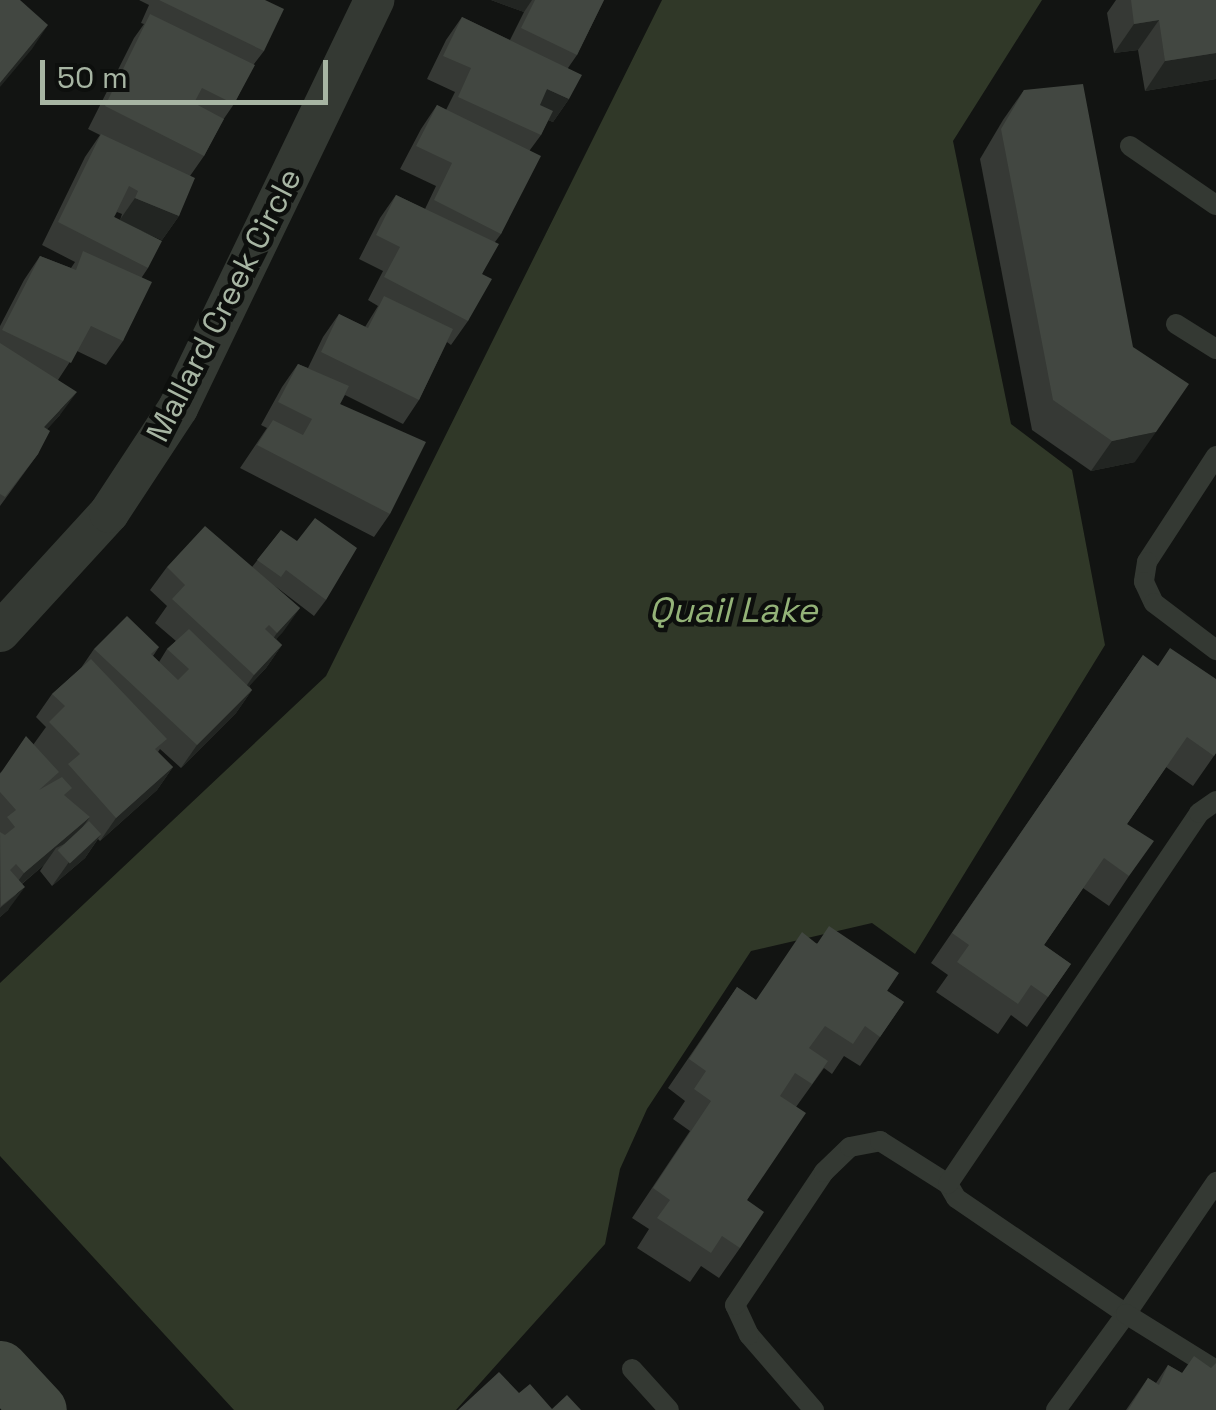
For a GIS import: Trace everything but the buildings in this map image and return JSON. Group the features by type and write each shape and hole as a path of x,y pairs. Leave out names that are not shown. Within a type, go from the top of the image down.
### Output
{"street":[{"name":"Mallard Creek Circle","path":"0,632 109,513 178,408 374,0"}],"lane":[{"path":"1130,146 1216,206"},
{"path":"1176,324 1216,349"},
{"path":"1216,456 1147,562 1144,582 1154,603 1216,650"},
{"path":"948,1184 1199,814 1216,801"},
{"path":"814,1410 749,1335 735,1305 824,1172 850,1147 880,1142 948,1184 956,1198 1126,1314 1216,1370"},
{"path":"1056,1410 1216,1182"},
{"path":"632,1369 669,1410"}],"water":[{"name":"Quail Lake","path":"662,0 1042,0 953,141 1011,424 1072,470 1105,645 915,954 872,923 751,951 647,1109 620,1169 605,1244 456,1410 234,1410 0,1156 0,983 326,676"}]}
